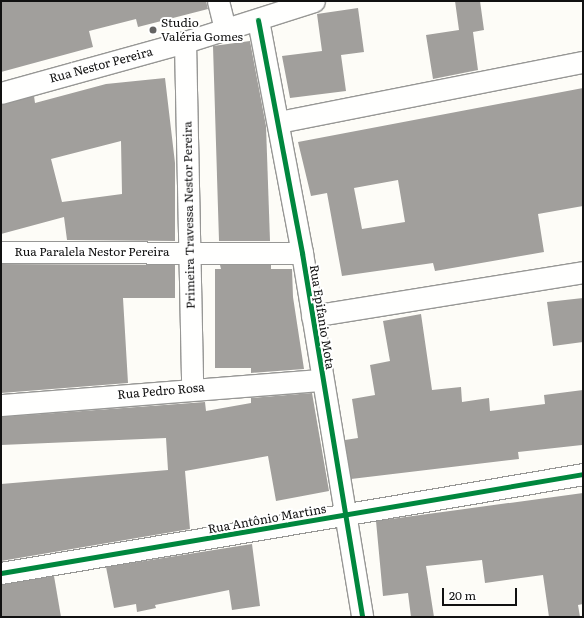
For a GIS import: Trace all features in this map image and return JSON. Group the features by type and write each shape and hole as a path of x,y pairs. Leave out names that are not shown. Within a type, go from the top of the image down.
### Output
{"street":[{"path":"218,1 225,30"},
{"name":"Rua Nestor Pereira","path":"1,93 185,42 314,1"},
{"name":"Rua Epifanio Mota","path":"258,20 302,253 362,617"},
{"name":"Primeira Travessa Nestor Pereira","path":"185,42 191,253 192,388"},
{"path":"278,122 583,62"},
{"name":"Rua Paralela Nestor Pereira","path":"1,252 302,253"},
{"path":"312,316 583,272"},
{"name":"Rua Pedro Rosa","path":"1,405 192,388 322,380"},
{"name":"Rua Antônio Martins","path":"1,573 345,516 583,474"}],"building":[{"path":"1,1 206,1 208,9 138,27 136,19 89,31 93,47 1,72"},
{"path":"455,1 480,1 484,30 473,32 478,70 433,79 426,35 459,30"},
{"path":"358,8 364,52 341,55 346,91 290,98 282,56 322,51 317,14"},
{"path":"250,41 266,126 270,241 219,241 213,46"},
{"path":"165,78 175,163 175,241 67,240 64,217 1,234 1,105 34,96 35,103 106,84","holes":["121,141 122,194 62,202 51,159"]},
{"path":"583,88 583,206 538,214 544,252 435,271 433,263 342,276 327,193 311,196 298,142","holes":["398,180 405,222 362,229 354,188"]},
{"path":"1,264 175,265 175,298 123,298 128,383 1,393"},
{"path":"220,265 271,265 271,269 292,269 293,297 304,369 251,373 251,368 215,368 215,269 221,269"},
{"path":"583,298 583,342 553,346 547,302"},
{"path":"421,314 432,390 461,387 462,402 489,398 490,411 545,404 544,395 583,390 582,445 518,452 519,459 351,479 345,440 358,438 352,399 375,395 370,365 390,361 383,321"},
{"path":"312,393 329,491 276,501 268,456 185,471 190,529 1,561 1,484 168,470 166,438 1,445 1,417 205,402 206,411 251,403 251,398"},
{"path":"583,493 583,604 578,605 580,617 549,617 543,575 485,583 482,560 426,566 434,617 411,617 408,593 383,596 376,521"},
{"path":"252,544 260,606 232,610 229,590 155,605 156,608 137,612 136,604 114,608 106,567"},
{"path":"54,576 61,617 1,617 1,585"}],"cycle path":[{"path":"258,20 302,253 362,617"},
{"path":"1,573 583,474"}],"place":[{"name":"Studio Valéria Gomes","path":"153,30"}]}
